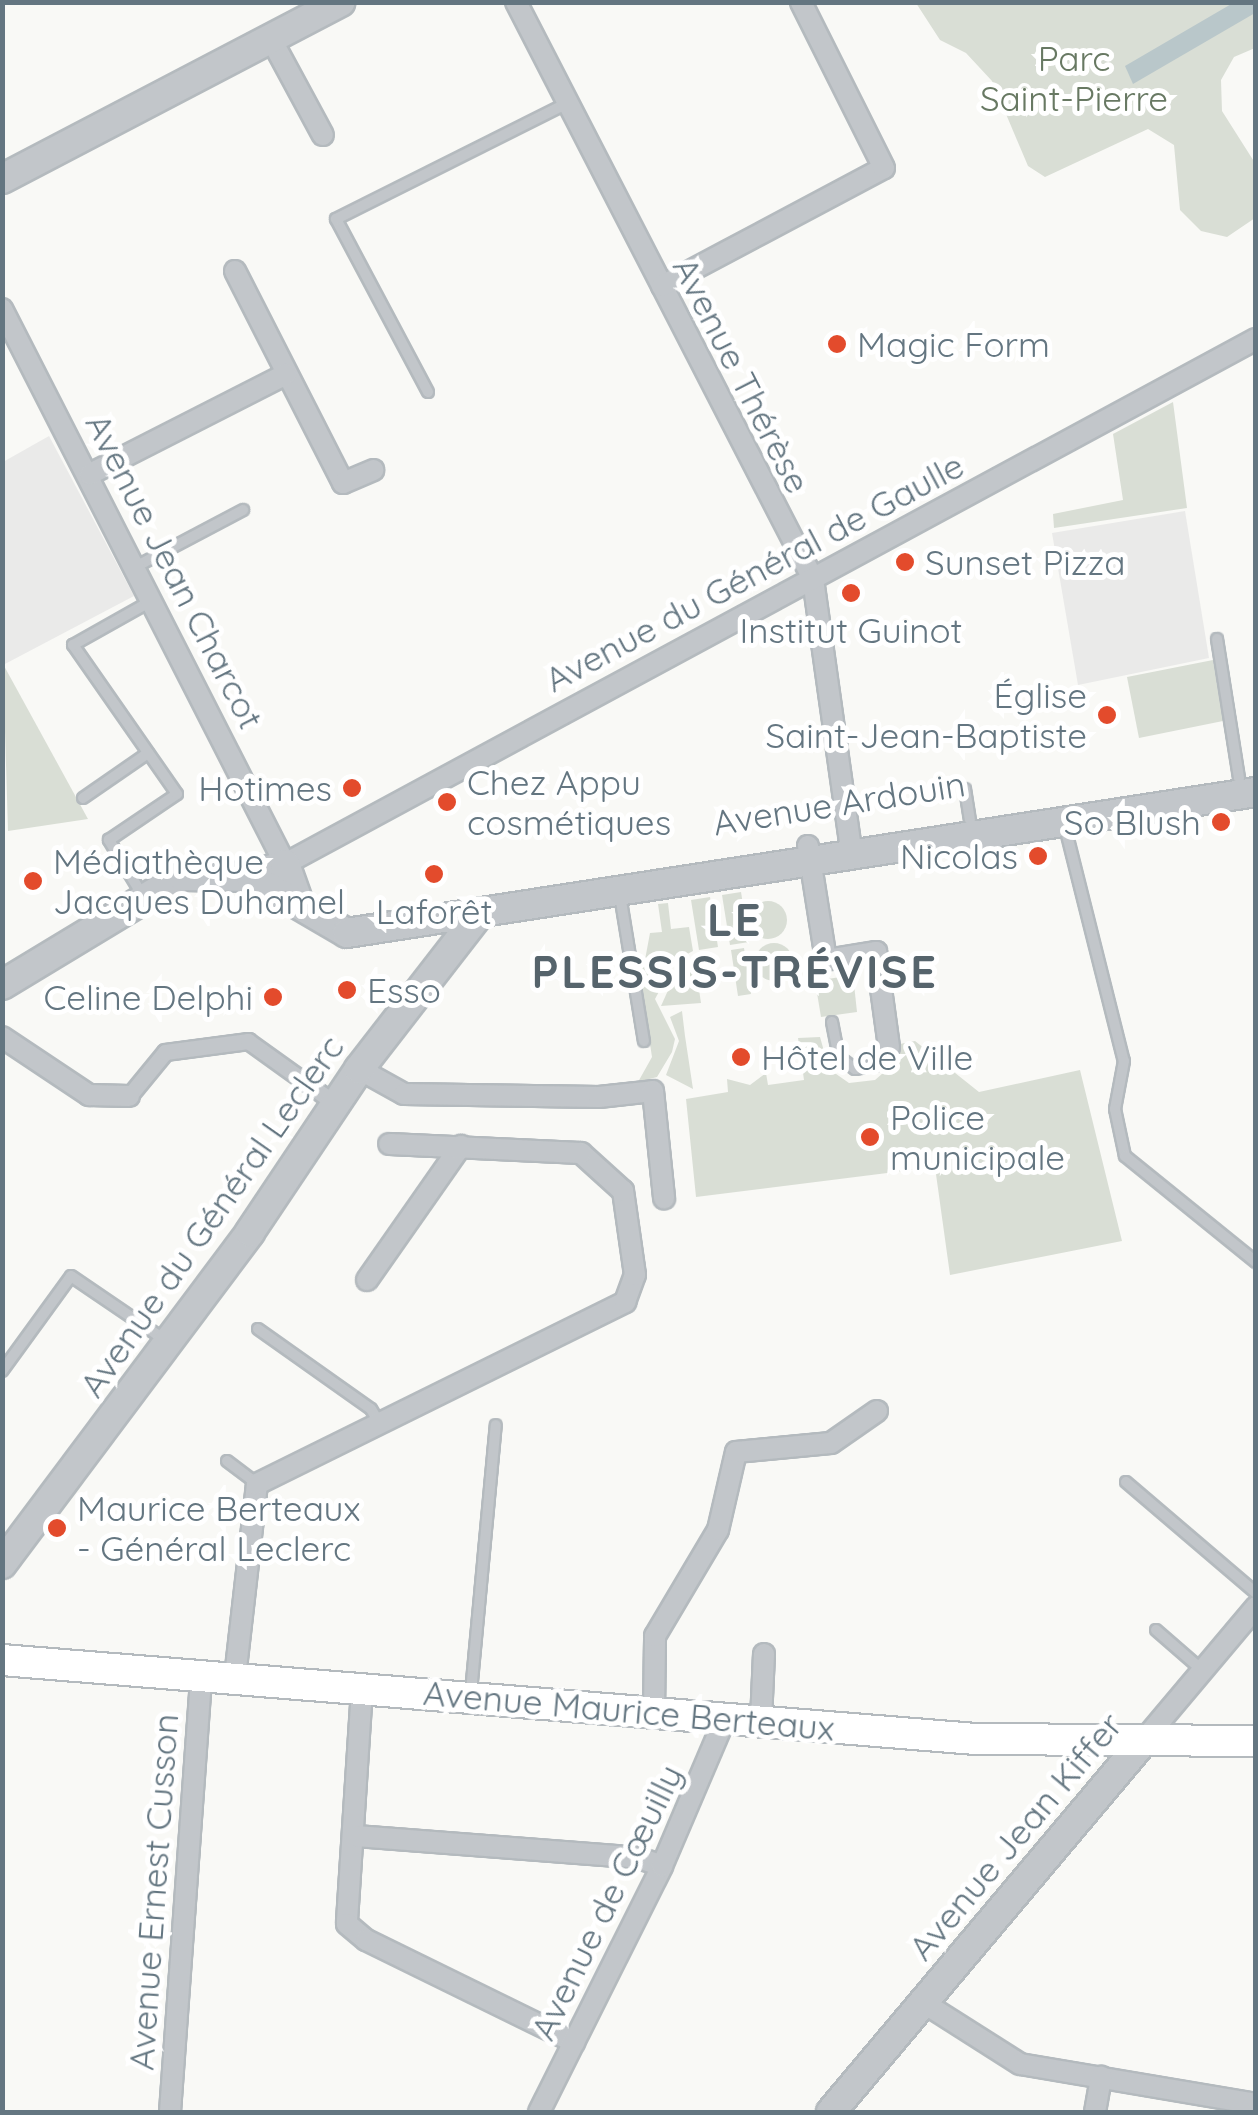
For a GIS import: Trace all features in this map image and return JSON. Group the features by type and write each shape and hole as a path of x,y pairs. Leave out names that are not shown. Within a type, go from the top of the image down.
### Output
{"main road":[{"name":"Avenue Maurice Berteaux","path":"2,1660 974,1739 1256,1741"}],"street":[{"path":"2,180 271,39 307,10 340,2"},
{"name":"Avenue Thérèse","path":"516,2 813,579 851,848"},
{"path":"662,286 884,168 800,2"},
{"path":"271,39 323,135"},
{"path":"235,271 342,483 374,470"},
{"name":"Avenue Jean Charcot","path":"2,309 138,566 285,864"},
{"name":"Avenue du Général de Gaulle","path":"285,864 1256,339"},
{"path":"90,474 286,374"},
{"name":"Avenue Ardouin","path":"851,848 970,820 1250,782"},
{"name":"Avenue Ardouin","path":"251,877 347,933 438,918 476,918 620,894 851,848 1064,822 1250,782"},
{"path":"809,855 826,960 876,952 889,1047"},
{"name":"Avenue Ardouin","path":"438,918 502,894 809,855"},
{"path":"285,864 299,904"},
{"name":"Avenue Ardouin","path":"5,982 182,876 251,877 285,864"},
{"name":"Avenue du Général Leclerc","path":"419,988 438,918"},
{"name":"Avenue du Général Leclerc","path":"2,1564 64,1488 170,1344 359,1069 476,918"},
{"path":"2,1036 89,1095 129,1096 165,1052 248,1041 337,1105"},
{"path":"359,1069 404,1094 599,1097 653,1091 664,1198"},
{"path":"235,1677 257,1484 625,1302 636,1275 623,1191 606,1170 581,1153 390,1144"},
{"path":"366,1280 461,1146"},
{"path":"654,1712 655,1636 718,1530 736,1452 831,1443 877,1411"},
{"name":"Avenue du Général Leclerc","path":"2,1584 64,1488"},
{"name":"Avenue Jean Kiffer","path":"831,2112 1256,1607"},
{"path":"761,1720 764,1654"},
{"name":"Avenue Ernest Cusson","path":"170,2112 201,1676"},
{"path":"362,1690 348,1924 366,1940 574,2042"},
{"name":"Avenue de Cœuilly","path":"539,2112 662,1866 725,1718"},
{"path":"356,1836 638,1858 662,1866"},
{"path":"924,2003 1020,2064 1256,2104"},
{"path":"1094,2112 1102,2076"}],"lane":[{"path":"428,392 336,219 568,103"},
{"path":"138,566 243,510"},
{"path":"143,896 109,840 177,794 73,645 154,600"},
{"path":"1217,639 1250,782"},
{"path":"83,798 148,753"},
{"path":"964,789 970,820"},
{"path":"1064,822 1124,1061 1115,1109 1126,1156 1256,1262"},
{"path":"620,894 644,1041"},
{"path":"832,1022 839,1057 855,1069 878,1065 889,1047"},
{"path":"2,1371 71,1276 170,1344"},
{"path":"258,1330 371,1408 378,1421"},
{"path":"470,1698 496,1425"},
{"path":"227,1462 257,1484"},
{"path":"1126,1482 1256,1593"},
{"path":"1156,1630 1202,1670"}],"shaded area":[{"path":"1233,3 1255,3 1255,13 1133,84 1125,66"},
{"path":"49,436 134,596 3,665 3,462"},
{"path":"1185,511 1209,658 1078,685 1052,533"}],"green space":[{"name":"Parc Saint-Pierre","path":"916,3 1255,3 1255,48 1234,57 1221,80 1222,111 1255,163 1255,218 1227,237 1201,231 1180,210 1174,145 1148,129 1045,177 1028,166 992,81 966,53 940,40"},
{"path":"1173,402 1187,508 1054,528 1053,514 1123,500 1113,434"},
{"path":"1213,660 1223,721 1139,738 1127,677"},
{"path":"3,664 88,819 8,831"},
{"path":"741,892 749,942 730,945 722,895"},
{"path":"710,897 718,947 699,950 691,900"},
{"path":"768,901 782,906 787,920 782,934 768,939 754,934 749,920 754,906"},
{"path":"668,903 671,929 689,927 693,951 676,960 655,999 675,1039 672,1052 657,1077 638,1082 652,1057 638,965 644,965 650,933 662,932 658,904"},
{"path":"774,943 787,949 793,962 787,975 774,981 761,975 755,962 761,949"},
{"path":"744,948 751,994 738,996 731,950"},
{"path":"694,956 701,1003 661,1006 679,966"},
{"path":"853,975 857,1012 821,1017 815,981"},
{"path":"682,1011 693,1089 666,1075 679,1041 670,1017"},
{"path":"820,1037 829,1069 849,1083 875,1080 898,1060 900,1044 915,1041 979,1092 1080,1070 1122,1241 950,1275 935,1167 696,1197 686,1099 728,1092 727,1079 750,1085 766,1073 768,1085 804,1080 798,1038"}],"place":[{"name":"Magic Form","path":"837,344"},
{"name":"Sunset Pizza","path":"905,562"},
{"name":"Institut Guinot","path":"851,593"},
{"name":"Église Saint-Jean-Baptiste","path":"1107,715"},
{"name":"Hotimes","path":"352,788"},
{"name":"Chez Appu cosmétiques","path":"447,802"},
{"name":"So Blush","path":"1221,822"},
{"name":"Nicolas","path":"1038,856"},
{"name":"Laforêt","path":"434,874"},
{"name":"Médiathèque Jacques Duhamel","path":"33,881"},
{"name":"Esso","path":"347,990"},
{"name":"Celine Delphi","path":"273,997"},
{"name":"Hôtel de Ville","path":"741,1057"},
{"name":"Police municipale","path":"870,1137"},
{"name":"Maurice Berteaux - Général Leclerc","path":"57,1528"}],"district":[{"name":"LE PLESSIS-TRÉVISE","path":"735,946"}]}
